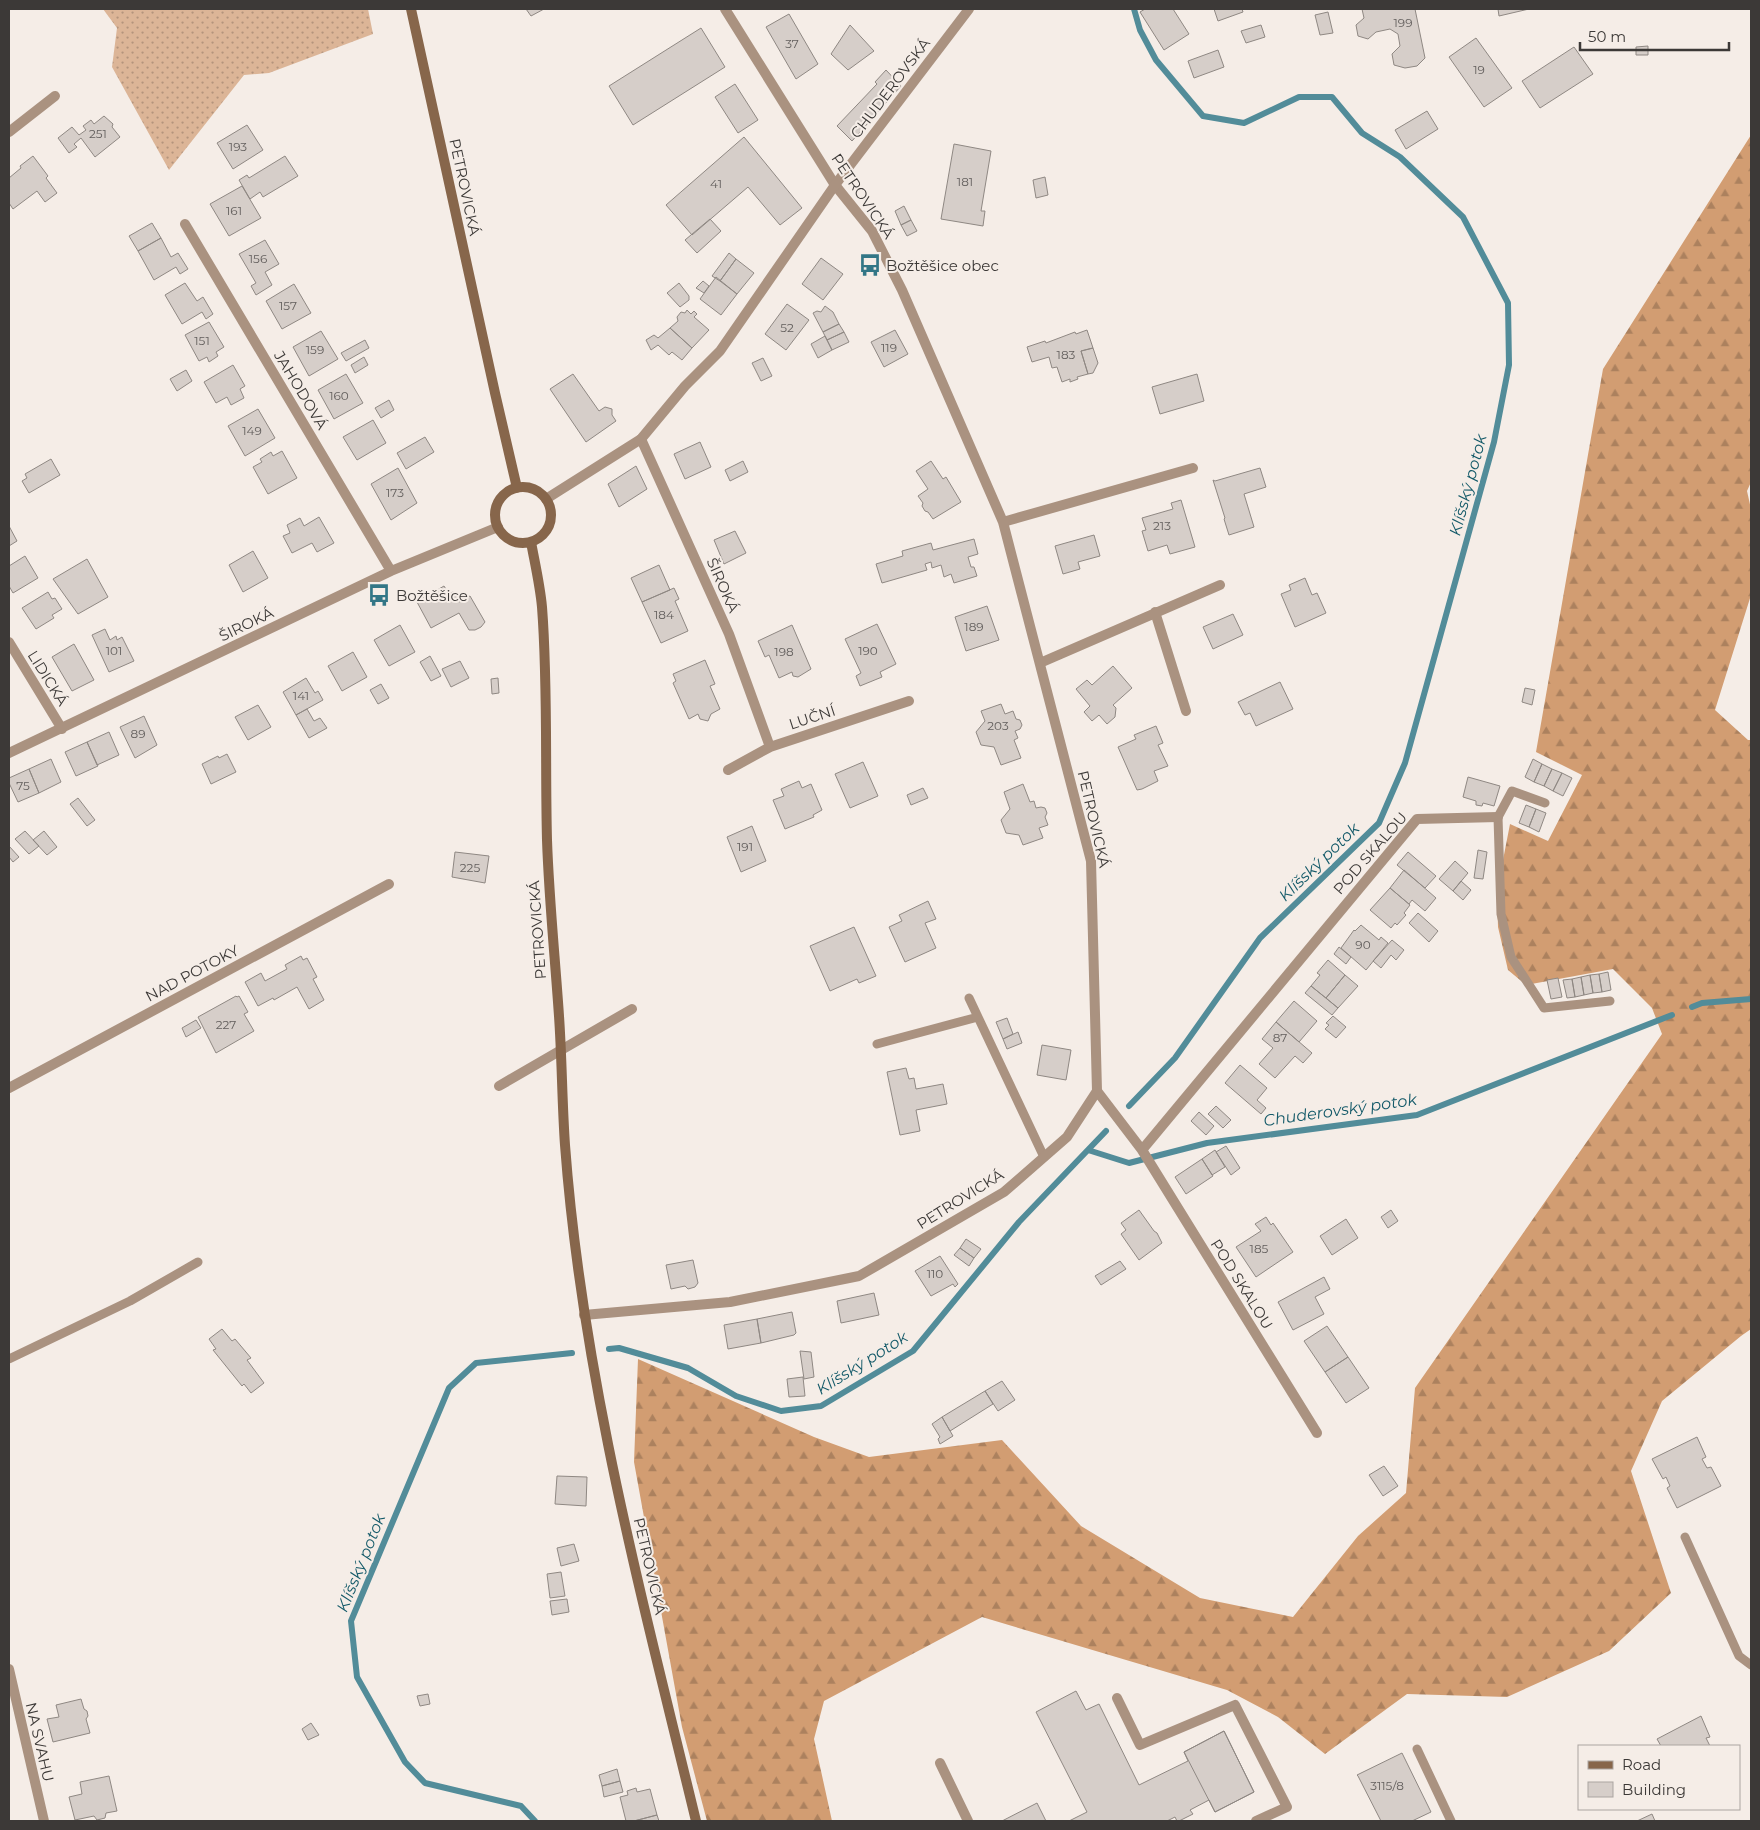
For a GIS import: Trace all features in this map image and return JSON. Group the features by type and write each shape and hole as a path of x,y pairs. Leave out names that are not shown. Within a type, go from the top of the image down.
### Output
{"main road":[{"name":"PETROVICKÁ","path":"411,9 517,488"},
{"path":"517,488 528,488 538,492 546,499 551,509 549,524 541,538 521,543 503,536 495,515 498,503 506,493 517,488"},
{"name":"PETROVICKÁ","path":"531,542 542,603 546,685 548,886 559,1018 565,1146 584,1316 610,1458 696,1821"}],"street":[{"name":"PETROVICKÁ","path":"584,1316 730,1302 858,1276 1004,1192 1067,1136 1097,1091 1092,861 1003,522 902,290 872,231 835,185 725,9"},
{"name":"CHUDEROVSKÁ","path":"835,185 969,9"},
{"path":"9,132 55,96"},
{"path":"546,499 641,439 686,386 720,351 835,185"},
{"name":"JAHODOVÁ","path":"185,224 391,571"},
{"name":"ŠIROKÁ","path":"641,439 729,634 770,747"},
{"path":"1003,522 1193,468"},
{"name":"ŠIROKÁ","path":"9,753 391,571 498,527"},
{"path":"1040,663 1220,585"},
{"path":"1155,612 1186,711"},
{"name":"LIDICKÁ","path":"9,642 62,729"},
{"name":"LUČNÍ","path":"728,770 770,747 909,701"},
{"name":"POD SKALOU","path":"1142,1151 1417,819 1498,817"},
{"name":"NAD POTOKY","path":"9,1088 389,884"},
{"path":"499,1086 632,1009"},
{"name":"POD SKALOU","path":"1097,1091 1142,1151 1317,1433"},
{"name":"NA SVAHU","path":"9,1669 12,1698 44,1821"},
{"path":"1117,1698 1140,1744 1234,1705 1287,1807 1256,1821"},
{"path":"940,1763 968,1821"}],"lane":[{"path":"1545,803 1512,792 1498,817 1501,914 1511,957 1544,1008 1610,1001"},
{"path":"969,998 1044,1157"},
{"path":"877,1044 978,1017"},
{"path":"9,1359 130,1300 198,1262"},
{"path":"1685,1537 1739,1656 1751,1665"},
{"path":"1417,1749 1451,1821"}],"shaded area":[{"path":"103,9 368,9 373,34 269,73 244,75 169,170 112,67 117,28"}],"green space":[{"path":"1751,135 1751,482 1747,491 1751,509 1751,595 1715,710 1748,740 1751,740 1751,1329 1662,1401 1631,1471 1671,1593 1609,1651 1507,1697 1407,1694 1325,1754 1278,1717 1227,1690 982,1617 824,1701 814,1739 832,1821 707,1821 682,1727 634,1462 638,1359 814,1437 869,1457 1002,1440 1081,1526 1200,1598 1293,1617 1358,1536 1406,1493 1415,1388 1662,1034 1652,1008 1613,969 1526,985 1508,970 1498,927 1497,891 1510,824 1548,841 1582,775 1536,752 1603,369"}],"building":[{"path":"526,9 544,9 531,16"},
{"path":"1145,9 1173,9 1189,34 1164,50 1140,12"},
{"path":"1214,9 1242,9 1243,12 1218,21"},
{"path":"1362,9 1415,9 1425,58 1417,66 1405,68 1394,65 1392,54 1400,46 1398,34 1390,29 1376,32 1368,39 1358,36 1356,25 1364,18"},
{"path":"1498,9 1529,9 1499,16"},
{"path":"1328,12 1333,33 1320,35 1315,15"},
{"path":"789,14 818,64 796,79 766,27"},
{"path":"850,25 874,51 848,70 831,54"},
{"path":"1261,25 1265,37 1246,43 1241,31"},
{"path":"701,28 725,67 633,125 609,86"},
{"path":"1476,38 1512,88 1484,107 1449,57"},
{"path":"1648,46 1648,55 1636,55 1636,47"},
{"path":"1574,47 1593,74 1540,108 1522,81"},
{"path":"1218,50 1224,67 1194,78 1188,61"},
{"path":"886,70 901,86 852,141 837,126 877,84 875,82"},
{"path":"735,84 758,120 738,133 715,97"},
{"path":"1427,111 1438,129 1406,149 1395,130"},
{"path":"104,116 113,124 112,127 120,137 95,157 81,138 74,144 77,147 69,153 58,138 72,127 79,135 86,130 83,126 91,120 94,124"},
{"path":"247,125 263,150 233,169 217,143"},
{"path":"744,137 802,208 780,225 748,187 692,235 666,205"},
{"path":"954,144 991,151 981,211 985,211 983,226 941,219"},
{"path":"33,156 48,176 46,178 57,193 45,202 37,191 13,209 9,203 9,178"},
{"path":"285,156 298,176 263,197 260,192 250,199 239,180 247,175 249,178"},
{"path":"1045,177 1048,195 1036,198 1033,180"},
{"path":"242,186 261,218 229,236 210,204"},
{"path":"904,206 911,220 901,225 895,211"},
{"path":"710,219 721,231 697,253 685,240"},
{"path":"911,220 917,231 907,236 901,225"},
{"path":"152,223 161,238 138,251 129,236"},
{"path":"161,238 171,257 178,253 188,269 180,274 176,267 154,280 138,251"},
{"path":"265,240 279,264 265,272 272,285 256,295 251,286 256,283 239,254"},
{"path":"729,253 736,259 720,281 712,276"},
{"path":"821,258 843,274 823,300 802,284"},
{"path":"736,259 754,273 737,294 720,281"},
{"path":"716,277 737,294 721,315 700,299"},
{"path":"703,281 709,286 704,293 696,288"},
{"path":"185,283 197,301 203,297 213,314 206,319 202,312 182,324 165,295"},
{"path":"679,283 689,296 689,300 680,307 667,293"},
{"path":"294,284 311,313 282,329 266,301"},
{"path":"787,304 809,320 786,350 765,334"},
{"path":"825,306 833,312 839,324 823,332 813,313 821,312"},
{"path":"687,310 691,314 694,311 697,314 694,317 709,330 692,348 670,328 678,321 677,317 681,312 685,313"},
{"path":"209,322 224,347 216,352 218,356 209,362 207,357 199,361 185,335"},
{"path":"839,324 844,332 827,340 823,332"},
{"path":"670,328 692,348 682,360 672,352 669,355 658,345 651,350 646,340 654,335 658,338"},
{"path":"895,330 908,354 884,367 871,342"},
{"path":"1087,330 1093,348 1081,351 1088,374 1077,377 1078,379 1070,382 1070,379 1062,382 1057,367 1052,368 1049,357 1032,362 1027,347"},
{"path":"321,331 338,359 309,376 293,347"},
{"path":"844,332 849,342 832,350 827,340"},
{"path":"825,336 832,350 818,358 811,344"},
{"path":"365,340 369,348 346,361 341,353"},
{"path":"1093,348 1098,363 1093,373 1088,374 1081,351"},
{"path":"364,357 368,365 355,373 351,365"},
{"path":"763,358 772,376 761,381 752,363"},
{"path":"233,365 245,386 240,389 244,398 231,405 227,397 216,403 204,382"},
{"path":"186,370 192,381 177,391 170,379"},
{"path":"346,374 363,403 334,419 318,390"},
{"path":"573,374 599,411 605,407 612,409 612,415 616,421 586,442 550,389"},
{"path":"1197,374 1204,401 1160,414 1152,387"},
{"path":"389,400 394,410 381,418 375,408"},
{"path":"258,409 275,438 245,456 228,426"},
{"path":"373,420 386,443 357,460 343,437"},
{"path":"425,437 434,452 406,469 397,453"},
{"path":"700,442 711,467 685,479 674,454"},
{"path":"282,451 297,478 268,494 253,467 262,462 260,459 271,452 273,456"},
{"path":"51,459 60,475 29,493 22,481 27,478 25,474"},
{"path":"743,461 748,472 730,481 725,470"},
{"path":"931,461 943,479 946,477 961,502 933,519 925,511 922,506 923,503 918,496 928,489 916,471"},
{"path":"636,466 647,489 619,507 608,484"},
{"path":"398,468 417,503 391,520 371,484"},
{"path":"1260,468 1266,487 1244,494 1254,527 1229,535 1213,480"},
{"path":"1181,500 1195,547 1170,554 1167,545 1148,551 1142,531 1146,530 1142,518 1173,509 1171,503"},
{"path":"319,517 334,543 317,552 312,543 292,553 283,536 290,533 287,525 300,518 304,526"},
{"path":"9,526 17,541 9,546"},
{"path":"735,531 746,553 724,564 714,540"},
{"path":"1094,535 1100,556 1078,562 1080,569 1063,574 1055,546"},
{"path":"974,539 978,554 968,557 971,567 974,567 977,576 954,583 951,574 944,577 941,565 932,568 931,562 925,564 927,570 882,583 876,564 903,556 902,551 931,543 933,550"},
{"path":"253,551 268,578 243,592 229,565"},
{"path":"25,556 38,578 13,593 9,586 9,566"},
{"path":"87,559 108,597 78,614 53,579"},
{"path":"659,565 670,590 642,602 631,578"},
{"path":"1305,578 1312,595 1317,593 1326,613 1295,627 1281,594 1291,590 1289,585"},
{"path":"444,586 449,594 453,592 456,594 459,602 470,596 485,622 481,627 469,630 459,613 431,628 417,602"},
{"path":"674,588 679,599 675,601 688,631 661,643 642,602"},
{"path":"48,592 52,599 55,598 62,609 52,615 54,618 36,629 22,608"},
{"path":"987,606 999,640 966,651 955,617"},
{"path":"1233,614 1243,635 1213,649 1203,627"},
{"path":"877,624 896,664 880,672 882,677 860,686 856,676 861,673 845,639"},
{"path":"400,625 415,652 389,666 374,640"},
{"path":"792,625 811,669 798,677 793,676 792,672 779,678 769,655 765,657 758,641"},
{"path":"105,629 110,640 116,636 117,640 122,637 134,661 109,672 92,635"},
{"path":"74,644 94,680 72,691 52,657"},
{"path":"353,652 367,677 342,691 328,666"},
{"path":"430,656 441,676 431,681 420,662"},
{"path":"705,660 715,684 710,686 720,709 711,714 708,721 700,719 698,714 689,719 673,683 676,681 673,674"},
{"path":"460,661 469,678 451,687 442,669"},
{"path":"1113,666 1132,688 1113,705 1116,708 1115,717 1107,724 1099,715 1092,721 1084,712 1090,706 1076,689 1087,680 1092,685"},
{"path":"306,678 315,693 318,691 323,700 296,715 283,692"},
{"path":"498,678 499,693 492,694 491,679"},
{"path":"1280,682 1293,709 1256,726 1250,713 1245,715 1238,702"},
{"path":"381,684 389,698 378,704 370,690"},
{"path":"1525,688 1535,690 1532,705 1522,702"},
{"path":"1001,704 1005,714 1013,711 1016,719 1020,720 1022,725 1020,729 1015,731 1018,738 1014,740 1021,758 1001,765 994,747 981,745 976,732 985,721 981,711"},
{"path":"258,705 271,727 248,740 235,717"},
{"path":"307,709 314,721 320,718 327,728 309,738 296,715"},
{"path":"144,716 157,745 135,758 120,727"},
{"path":"1156,726 1163,743 1158,745 1168,766 1154,771 1158,781 1137,790 1118,747 1136,739 1134,735"},
{"path":"109,732 119,755 97,765 87,742"},
{"path":"87,742 98,766 76,776 65,752"},
{"path":"227,754 236,772 211,784 202,764"},
{"path":"51,759 61,782 39,793 29,769"},
{"path":"1533,759 1542,764 1534,782 1525,777"},
{"path":"863,762 878,796 850,808 835,774"},
{"path":"1542,764 1552,769 1544,786 1534,782"},
{"path":"29,769 39,793 18,802 9,783 9,778"},
{"path":"1552,769 1562,773 1553,791 1544,786"},
{"path":"1562,773 1572,778 1563,796 1553,791"},
{"path":"1468,777 1500,786 1494,806 1483,803 1482,806 1476,805 1476,801 1463,797"},
{"path":"799,781 802,788 811,784 822,810 813,815 814,817 785,829 773,800 784,796 781,789"},
{"path":"1023,784 1030,802 1034,801 1036,808 1045,808 1047,813 1045,817 1048,825 1039,828 1043,838 1023,845 1019,835 1006,833 1001,820 1010,809 1004,792"},
{"path":"923,788 928,798 911,805 907,795"},
{"path":"78,798 95,820 87,826 70,804"},
{"path":"1526,805 1536,809 1529,827 1519,823"},
{"path":"1536,809 1546,813 1539,832 1529,827"},
{"path":"752,826 766,861 741,872 727,837"},
{"path":"25,831 39,846 29,854 15,839"},
{"path":"44,831 57,847 47,855 33,840"},
{"path":"9,846 19,857 13,862 9,857"},
{"path":"1478,850 1487,852 1483,879 1474,878"},
{"path":"455,852 489,856 485,883 452,877"},
{"path":"1408,852 1436,876 1425,888 1397,865"},
{"path":"1455,861 1468,873 1453,891 1439,879"},
{"path":"1404,870 1436,898 1425,911 1412,900 1409,904 1390,888"},
{"path":"1461,881 1471,890 1463,900 1453,891"},
{"path":"1390,888 1410,905 1404,913 1406,915 1397,925 1395,923 1391,928 1370,910"},
{"path":"928,901 936,919 925,923 936,948 905,962 889,927 902,921 899,915"},
{"path":"1418,913 1438,931 1429,942 1409,923"},
{"path":"1361,925 1379,940 1381,937 1388,943 1366,970 1341,948 1354,930"},
{"path":"854,927 876,976 859,983 857,979 830,991 810,946"},
{"path":"1392,940 1404,950 1396,960 1391,955 1381,968 1373,961"},
{"path":"1339,947 1351,957 1346,964 1334,954"},
{"path":"301,956 303,960 307,958 317,977 313,979 324,1000 309,1009 297,987 274,1000 273,998 258,1006 245,982 261,973 265,981 287,969 285,965"},
{"path":"1328,960 1345,975 1326,998 1311,986 1320,975 1317,973"},
{"path":"1608,972 1611,990 1602,992 1599,974"},
{"path":"1599,974 1602,992 1593,993 1590,975"},
{"path":"1345,975 1358,986 1338,1008 1326,998"},
{"path":"1590,975 1593,993 1584,995 1581,977"},
{"path":"1581,977 1584,995 1575,997 1572,979"},
{"path":"1558,978 1562,997 1551,999 1547,980"},
{"path":"1572,979 1575,997 1567,998 1563,980"},
{"path":"1311,986 1338,1008 1332,1015 1305,993"},
{"path":"239,996 248,1012 244,1014 254,1031 216,1053 198,1017"},
{"path":"1294,1001 1317,1021 1299,1042 1276,1022"},
{"path":"1333,1016 1346,1027 1336,1038 1325,1029 1329,1025 1326,1023"},
{"path":"1007,1018 1013,1034 1003,1039 996,1022"},
{"path":"196,1020 201,1028 186,1037 182,1028"},
{"path":"1276,1022 1312,1053 1303,1063 1295,1056 1275,1078 1259,1064 1273,1048 1262,1039"},
{"path":"1018,1032 1022,1043 1007,1049 1003,1039"},
{"path":"1042,1045 1071,1050 1066,1080 1037,1075"},
{"path":"1240,1065 1267,1088 1257,1100 1266,1108 1261,1114 1225,1083"},
{"path":"906,1068 909,1079 914,1078 916,1089 943,1084 947,1104 916,1110 920,1131 900,1135 887,1072"},
{"path":"1216,1106 1231,1120 1223,1128 1208,1114"},
{"path":"1199,1112 1214,1126 1206,1135 1191,1121"},
{"path":"1226,1146 1240,1168 1231,1175 1216,1152"},
{"path":"1215,1150 1225,1167 1212,1175 1202,1159"},
{"path":"1202,1159 1213,1176 1186,1194 1175,1177"},
{"path":"1139,1210 1157,1233 1162,1243 1139,1260 1121,1234 1126,1230 1121,1223"},
{"path":"1391,1210 1398,1221 1388,1228 1381,1217"},
{"path":"1266,1217 1271,1225 1273,1223 1293,1252 1256,1277 1236,1247 1261,1231 1255,1224"},
{"path":"1346,1219 1358,1238 1332,1255 1320,1236"},
{"path":"966,1239 981,1249 974,1258 960,1248"},
{"path":"960,1248 974,1258 969,1266 954,1255"},
{"path":"940,1256 958,1284 955,1287 953,1284 931,1296 915,1271"},
{"path":"693,1260 698,1283 695,1287 688,1289 685,1286 671,1289 666,1265"},
{"path":"1120,1261 1126,1269 1101,1285 1095,1276"},
{"path":"1324,1277 1330,1289 1315,1297 1324,1314 1293,1330 1278,1302"},
{"path":"874,1293 879,1315 841,1323 837,1301"},
{"path":"792,1312 796,1333 794,1335 761,1343 757,1319"},
{"path":"757,1319 761,1343 728,1349 724,1325"},
{"path":"1327,1326 1348,1357 1325,1372 1304,1341"},
{"path":"222,1329 232,1341 235,1339 251,1358 247,1360 264,1383 251,1393 244,1384 242,1386 213,1350 216,1349 209,1339"},
{"path":"800,1351 811,1352 814,1377 804,1379"},
{"path":"1348,1357 1369,1388 1346,1403 1325,1372"},
{"path":"803,1377 805,1396 789,1397 787,1379"},
{"path":"1002,1381 1015,1400 998,1411 985,1391"},
{"path":"985,1391 993,1404 950,1431 942,1417"},
{"path":"942,1417 953,1436 940,1444 938,1439 940,1437 932,1424"},
{"path":"1697,1437 1706,1457 1702,1459 1707,1468 1711,1467 1721,1486 1677,1508 1667,1488 1670,1486 1666,1477 1663,1479 1652,1459"},
{"path":"1384,1466 1398,1486 1383,1496 1369,1475"},
{"path":"557,1476 587,1477 586,1506 555,1504"},
{"path":"574,1544 579,1561 561,1566 557,1548"},
{"path":"561,1572 565,1596 550,1598 547,1574"},
{"path":"567,1599 569,1612 552,1615 550,1601"},
{"path":"1076,1691 1086,1710 1099,1704 1139,1785 1188,1761 1184,1752 1224,1731 1254,1792 1215,1812 1209,1800 1190,1810 1193,1814 1179,1821 1175,1817 1167,1821 1069,1821 1087,1812 1036,1712"},
{"path":"428,1694 430,1704 420,1706 417,1696"},
{"path":"81,1699 84,1709 87,1711 88,1716 86,1719 90,1733 53,1742 47,1719 59,1717 56,1705"},
{"path":"1701,1716 1710,1737 1706,1738 1710,1745 1660,1745 1657,1739"},
{"path":"311,1723 319,1735 308,1740 302,1729"},
{"path":"1224,1731 1254,1792 1215,1812 1184,1752"},
{"path":"1402,1753 1431,1812 1412,1821 1381,1821 1357,1775"},
{"path":"617,1769 620,1781 602,1786 599,1775"},
{"path":"109,1776 117,1811 106,1813 105,1818 97,1820 94,1816 75,1820 69,1797 82,1794 80,1782"},
{"path":"620,1781 623,1792 604,1797 602,1786"},
{"path":"636,1788 637,1792 650,1789 657,1815 634,1821 626,1821 620,1797 628,1795 627,1791"},
{"path":"1037,1803 1046,1821 1002,1821"},
{"path":"1652,1814 1655,1821 1637,1821"},
{"path":"657,1815 659,1821 634,1821"}],"waterway":[{"name":"Klíšský potok","path":"1129,1106 1175,1058 1260,938 1379,823 1405,763 1494,442 1509,365 1508,303 1463,217 1400,157 1362,133 1332,97 1299,97 1244,123 1203,116 1156,60 1140,30 1134,9"},
{"name":"Chuderovský potok","path":"1692,1007 1702,1003 1751,999"},
{"name":"Chuderovský potok","path":"1088,1150 1129,1163 1207,1143 1417,1115 1672,1015"},
{"name":"Klíšský potok","path":"609,1349 619,1348 688,1368 736,1396 781,1411 821,1406 913,1351 1019,1222 1106,1131"},
{"name":"Klíšský potok","path":"535,1821 521,1806 425,1783 405,1762 357,1677 351,1621 449,1388 476,1363 572,1353"}],"place":[{"name":"Božtěšice obec","path":"870,265"},
{"name":"Božtěšice","path":"379,595"}]}
